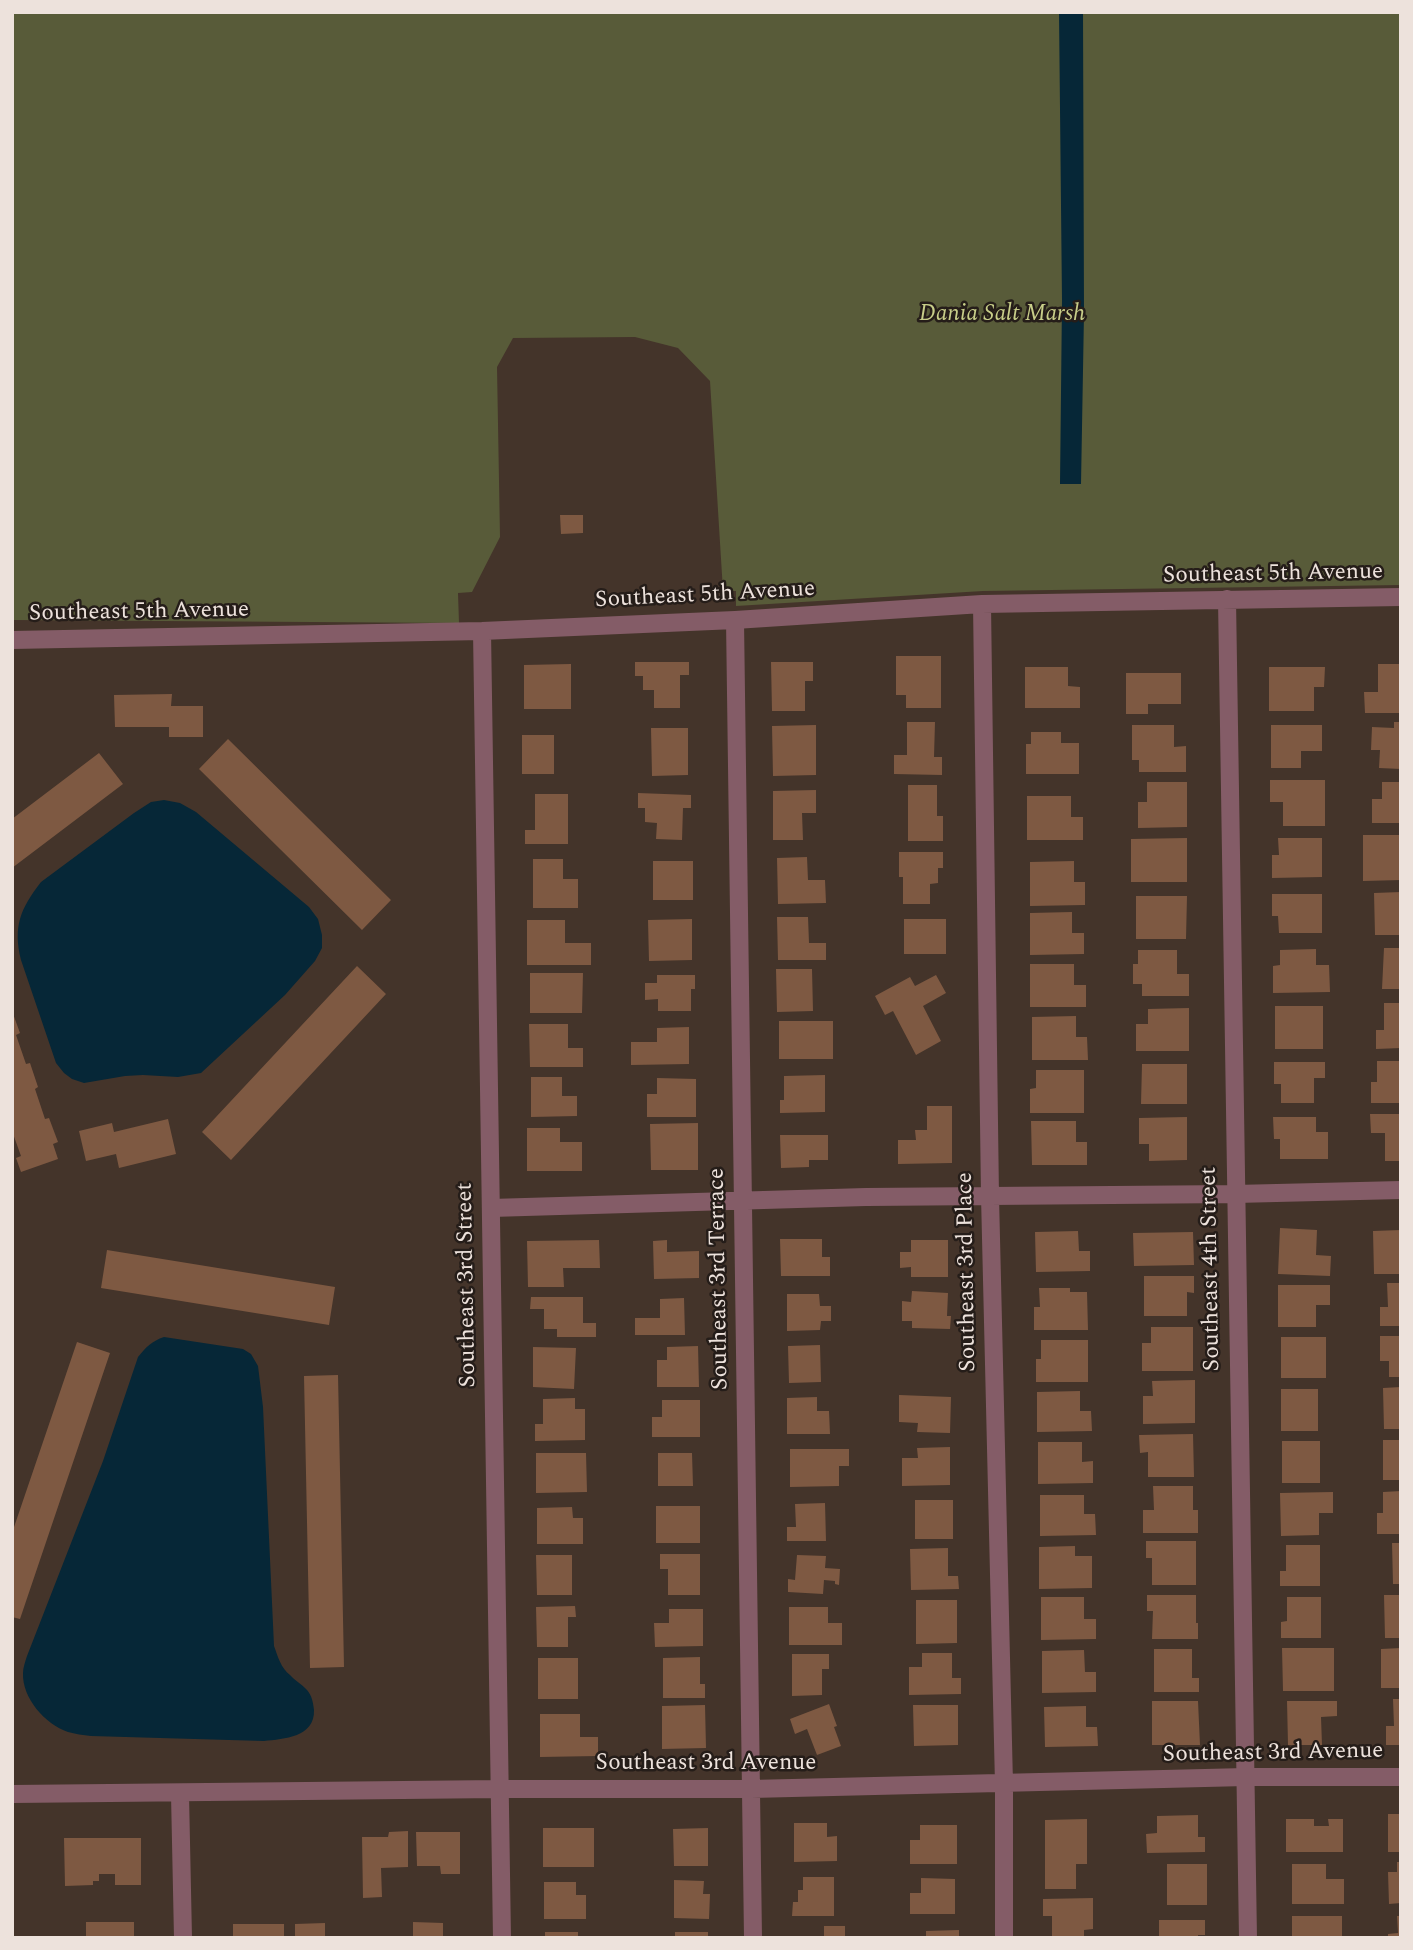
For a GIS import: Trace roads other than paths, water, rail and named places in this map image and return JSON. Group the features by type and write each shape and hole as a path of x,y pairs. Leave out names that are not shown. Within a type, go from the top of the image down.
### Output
{"street":[{"name":"Southeast 5th Avenue","path":"12,640 482,631 735,620 982,604 1401,597"},
{"name":"Southeast 4th Street","path":"1227,599 1248,1938"},
{"name":"Southeast 3rd Place","path":"982,604 990,1196 1004,1784 1004,1938"},
{"name":"Southeast 3rd Terrace","path":"735,620 753,1938"},
{"name":"Southeast 3rd Street","path":"482,631 502,1938"},
{"path":"491,1208 743,1200 1235,1194 1401,1189"},
{"name":"Southeast 3rd Avenue","path":"12,1794 751,1789 1245,1777 1401,1777"},
{"path":"180,1794 183,1938"}],"water":[{"path":"1059,12 1083,12 1084,313 1081,484 1060,484 1062,301"},
{"path":"164,800 180,803 196,812 309,907 318,919 322,948 315,961 285,995 201,1073 178,1077 125,1076 84,1083 72,1079 56,1063 21,960 18,938 20,919 41,882 134,813 151,802"},
{"path":"164,1337 243,1349 251,1354 258,1366 263,1407 274,1646 284,1669 309,1692 314,1710 309,1726 297,1735 264,1741 91,1736 68,1732 51,1723 36,1709 26,1692 23,1673 27,1656 103,1461 138,1357 149,1345"}],"park label":[{"name":"Dania Salt Marsh","path":"1002,315"}]}
